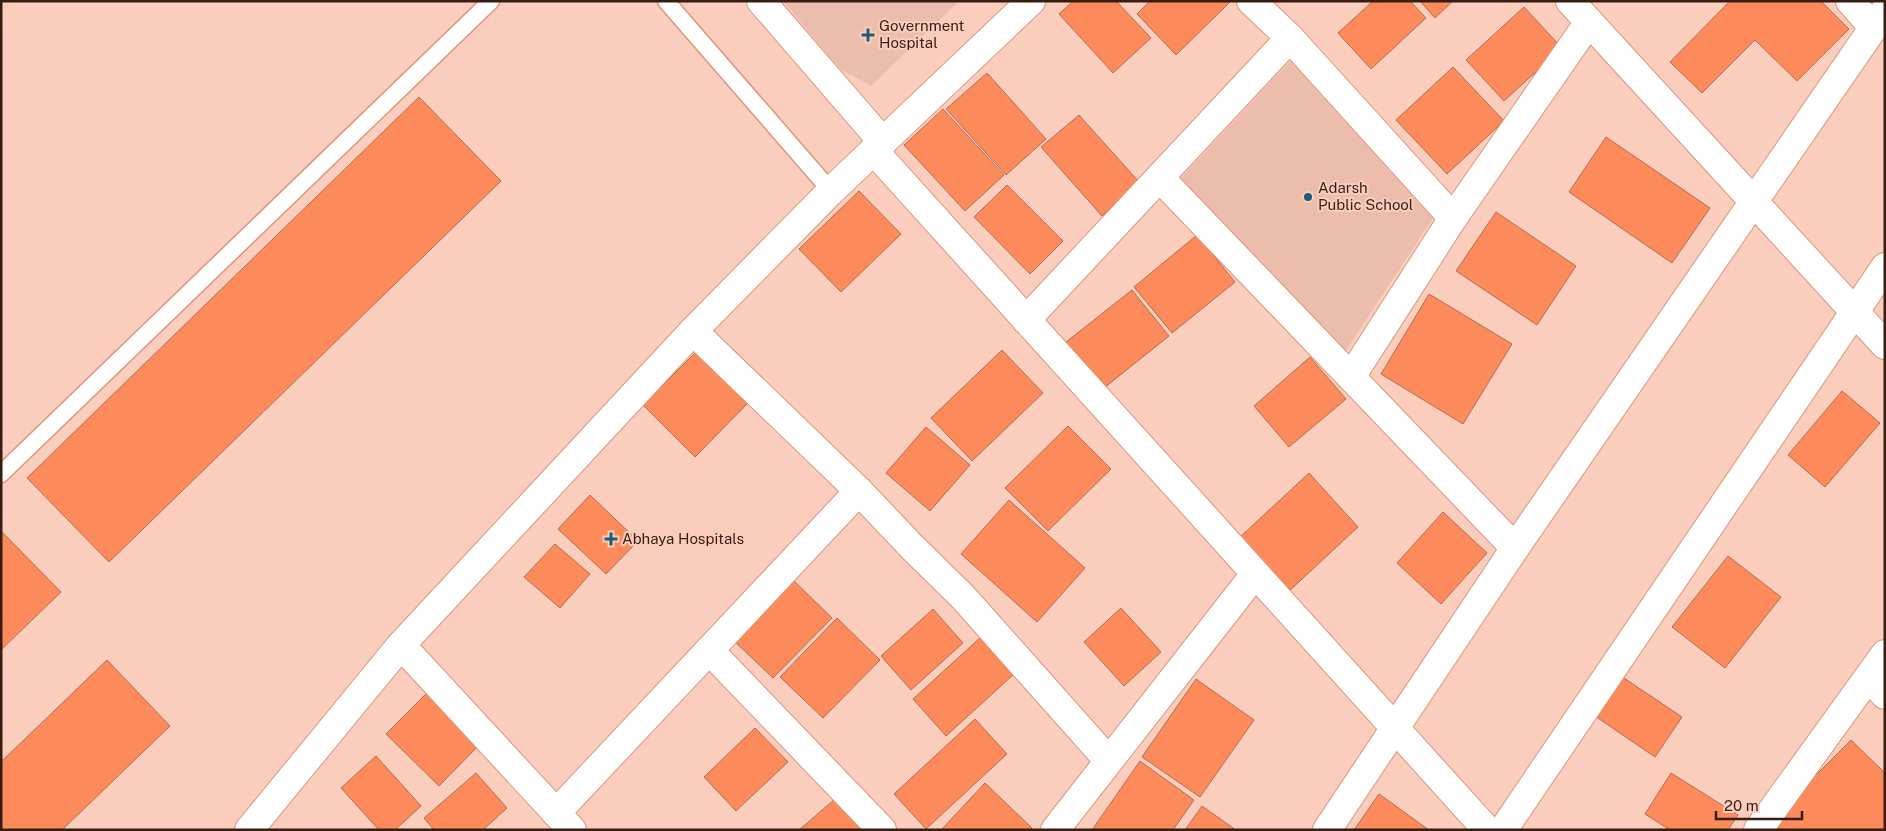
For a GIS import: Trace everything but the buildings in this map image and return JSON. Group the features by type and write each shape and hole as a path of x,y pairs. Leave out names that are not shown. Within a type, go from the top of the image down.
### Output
{"street":[{"path":"761,1 878,147 1026,320 1487,830"},
{"path":"264,824 401,644 693,331 831,191 1030,1"},
{"path":"1251,1 1290,38 1453,218"},
{"path":"1570,1 1885,345"},
{"path":"1327,830 1515,548 1879,19 1850,1"},
{"path":"1351,377 1453,218 1589,22"},
{"path":"1026,320 1290,38"},
{"path":"1160,178 1515,548"},
{"path":"1503,830 1885,266"},
{"path":"693,331 859,491 912,548 963,598 1108,760"},
{"path":"401,644 564,821 710,651 859,491"},
{"path":"1055,830 1255,574"},
{"path":"710,651 882,830"},
{"path":"1758,830 1877,686 1885,654"}],"lane":[{"path":"1,474 491,1"},
{"path":"666,1 831,191"}],"shaded area":[{"name":"Government Hospital","path":"783,1 959,1 871,86 839,68"},
{"name":"Adarsh Public School","path":"1292,59 1435,215 1345,352 1179,180"}],"place":[{"name":"Government Hospital","path":"868,35"},
{"name":"Adarsh Public School","path":"1308,197"},
{"name":"Abhaya Hospitals","path":"611,539"}]}
